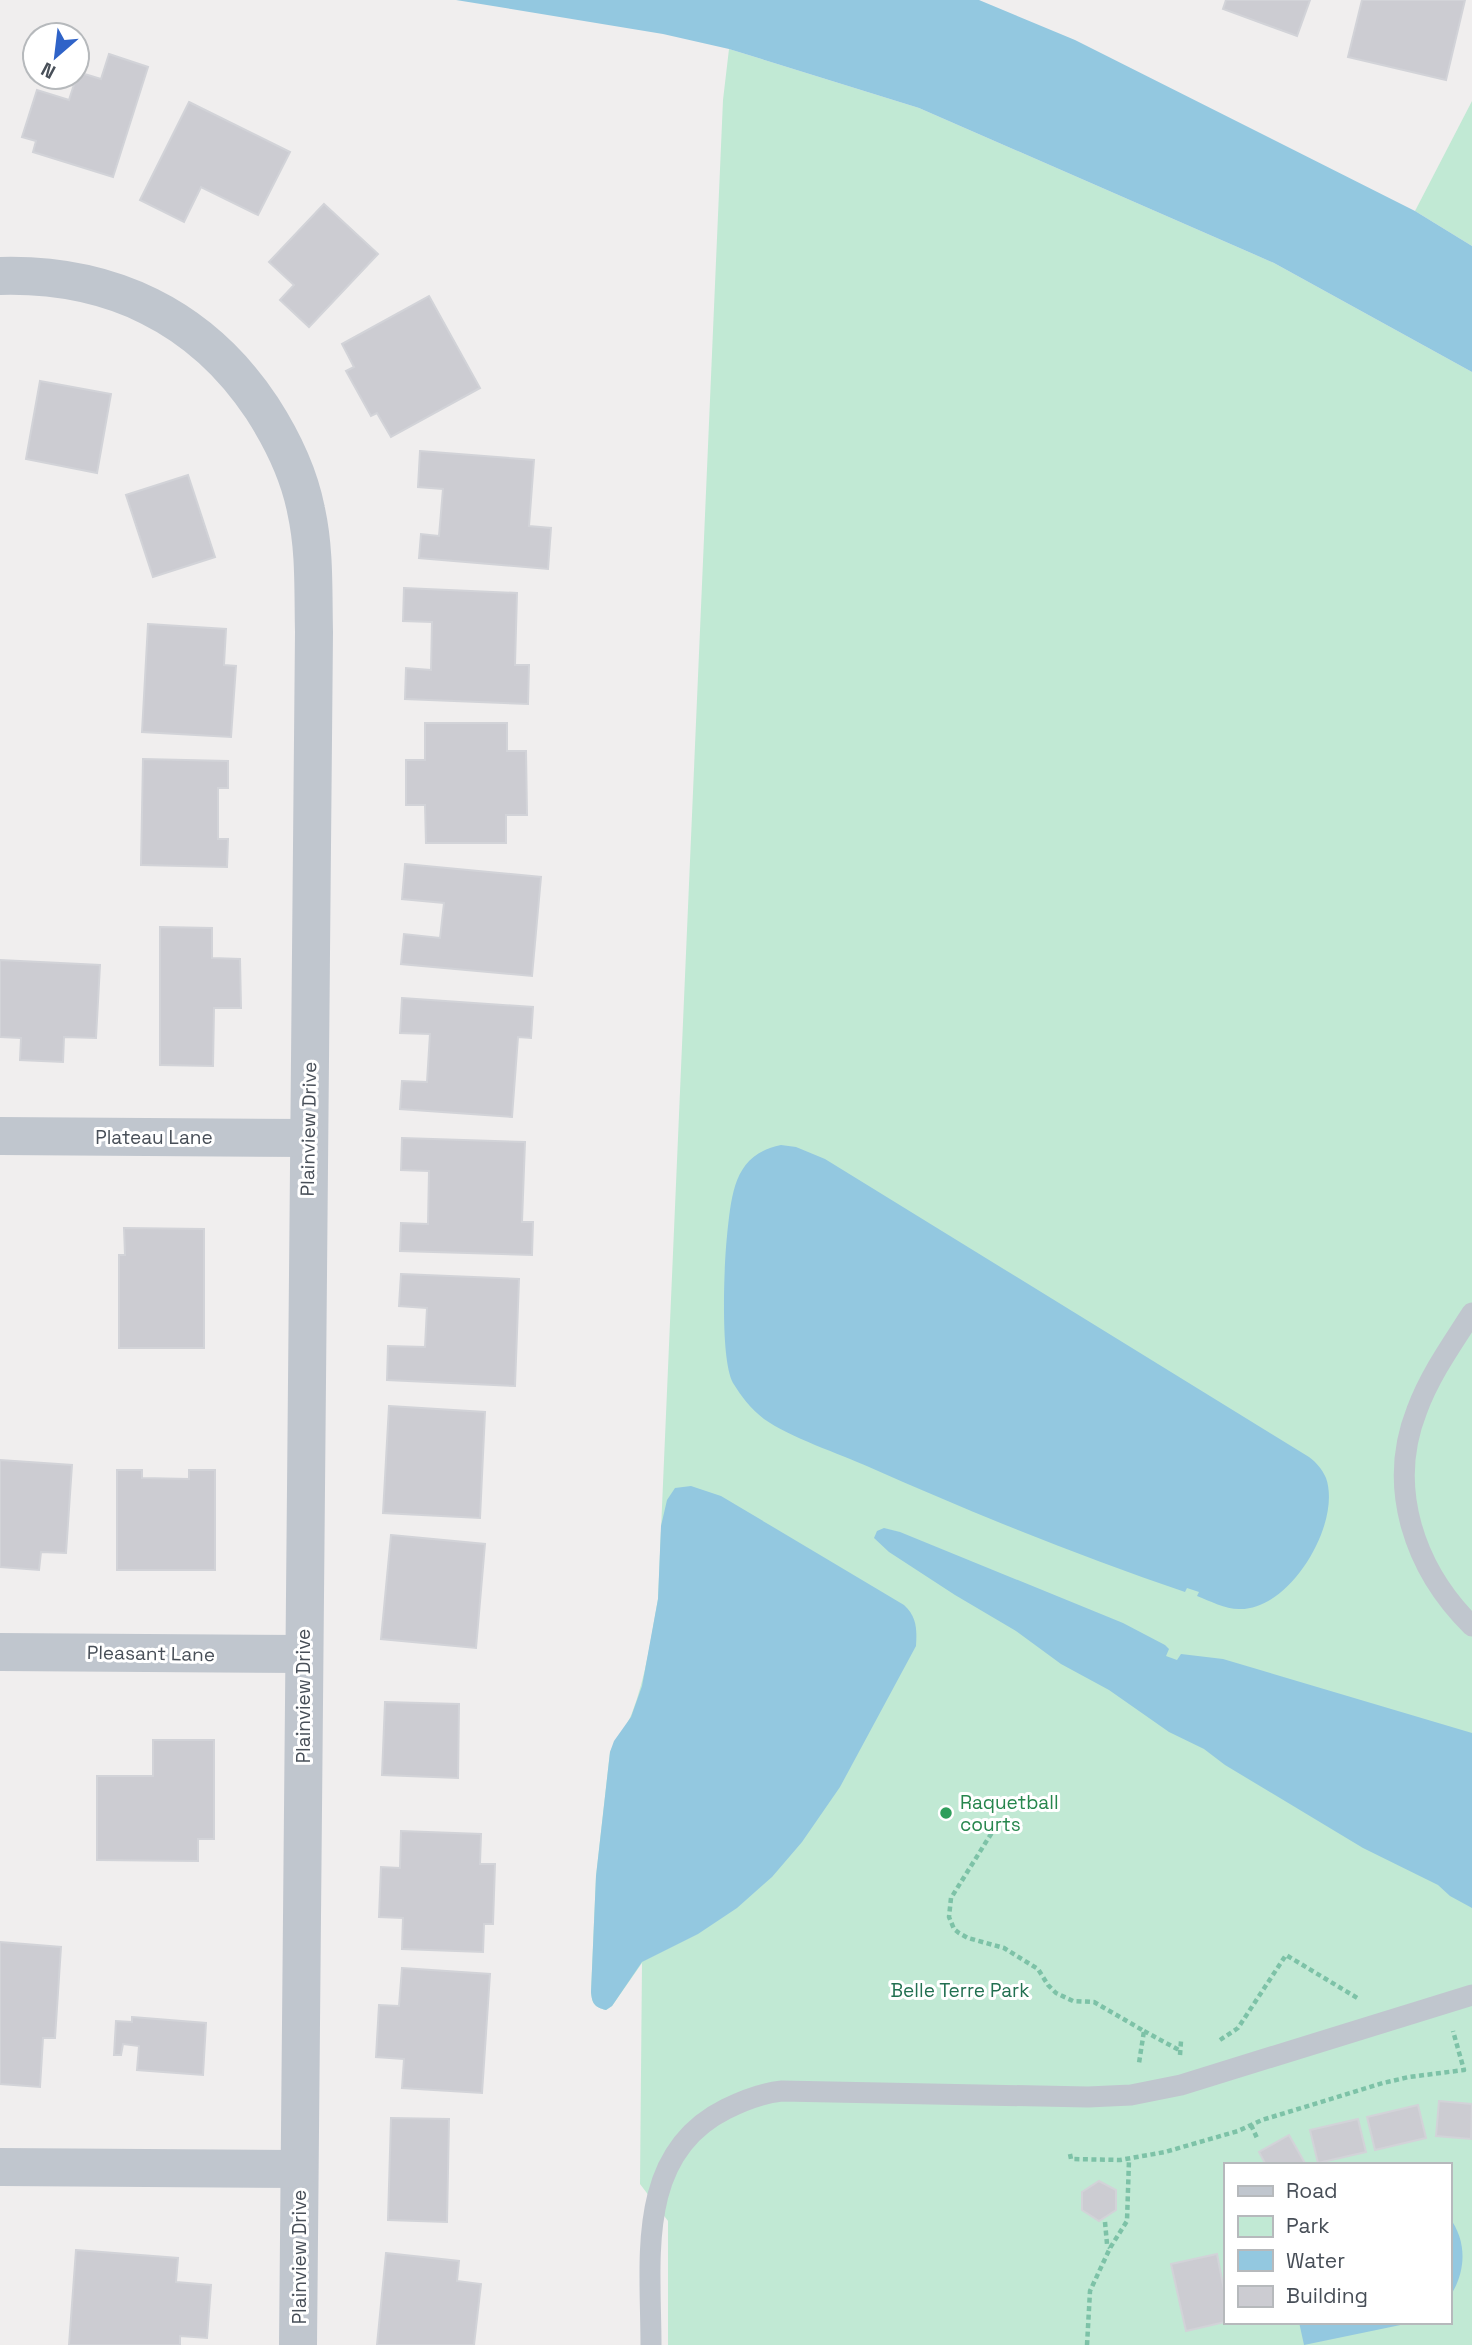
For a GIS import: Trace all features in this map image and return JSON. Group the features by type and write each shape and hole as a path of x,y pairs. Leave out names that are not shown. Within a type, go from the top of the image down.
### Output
{"street":[{"name":"Plainview Drive","path":"0,276 47,277 110,290 138,300 191,330 213,348 253,395 272,423 298,480 306,508 313,570 298,2345"},
{"name":"Plateau Lane","path":"0,1136 308,1138"},
{"name":"Pleasant Lane","path":"0,1652 303,1654"},
{"name":"Plainview Drive","path":"0,2168 299,2169"}],"lane":[{"path":"1472,1312 1434,1372 1417,1410 1406,1447 1405,1469 1408,1511 1421,1554 1443,1595 1472,1626"},
{"path":"651,2345 651,2243 659,2188 668,2165 679,2147 697,2128 716,2114 760,2095 782,2091 1088,2097 1131,2095 1181,2085 1472,1995"}],"path":[{"path":"996,1826 951,1898 948,1910 954,1929 968,1938 1004,1948 1033,1965 1056,1993 1073,2001 1094,2002 1179,2050"},
{"path":"1214,2044 1238,2028 1286,1955 1393,2020"},
{"path":"1070,2154 1071,2159 1129,2160 1214,2138 1383,2083 1464,2070 1446,2003"},
{"path":"1131,2095 1144,2031"},
{"path":"1181,2041 1180,2056 1189,2053"},
{"path":"1251,2125 1257,2138"},
{"path":"1087,2345 1090,2291 1110,2248 1128,2221 1129,2160"},
{"path":"1105,2222 1107,2244 1110,2248"}],"green space":[{"name":"Belle Terre Park","path":"729,49 919,108 1274,263 1472,372 1472,2345 668,2345 668,2221 640,2184 642,1963 612,2006 606,2010 594,2004 591,1992 596,1876 610,1752 630,1718 637,1699 648,1657 658,1599 723,100"},
{"path":"1472,101 1472,246 1415,211"}],"water":[{"path":"456,0 979,0 1075,40 1415,211 1472,246 1472,372 1274,263 919,108 729,49 663,34"},
{"path":"781,1145 796,1147 825,1159 1312,1459 1326,1478 1329,1497 1326,1518 1308,1561 1293,1580 1276,1596 1258,1606 1234,1609 1223,1606 1197,1596 1199,1592 1187,1588 1185,1592 1145,1578 986,1517 801,1439 774,1426 759,1415 739,1393 729,1371 724,1311 726,1250 731,1205 738,1178 753,1158 765,1150"},
{"path":"691,1486 721,1496 904,1605 912,1614 915,1624 916,1646 840,1787 802,1842 772,1877 737,1908 698,1934 642,1962 612,2006 606,2010 594,2004 591,1992 596,1876 610,1752 614,1741 631,1717 642,1686 658,1599 661,1526 667,1500 675,1488"},
{"path":"884,1528 900,1532 1123,1623 1165,1645 1169,1649 1166,1656 1177,1660 1181,1654 1223,1659 1472,1733 1472,1908 1450,1896 1438,1885 1363,1848 1225,1765 1204,1749 1169,1732 1109,1690 1061,1664 1016,1631 889,1552 874,1538 877,1531"},
{"path":"1451,2220 1462,2247 1461,2268 1451,2295"},
{"path":"1299,2324 1405,2324 1304,2345"}],"building":[{"path":"1226,0 1310,0 1297,36 1223,9"},
{"path":"1362,0 1465,0 1446,80 1348,57"},
{"path":"109,54 148,67 113,177 33,152 36,141 22,137 37,91 69,100 72,91 91,91 91,76 101,79"},
{"path":"189,102 290,152 258,215 201,187 184,222 140,200"},
{"path":"324,204 378,254 309,327 280,300 294,285 269,262"},
{"path":"429,296 480,388 391,437 377,413 371,416 346,371 354,367 342,344"},
{"path":"40,381 111,394 97,473 26,459"},
{"path":"420,451 534,460 529,526 551,528 548,569 419,558 421,534 439,536 443,489 418,487"},
{"path":"188,475 215,557 153,577 126,495"},
{"path":"404,588 517,593 515,665 529,665 528,704 405,699 406,668 431,670 432,622 403,621"},
{"path":"148,624 226,629 224,665 236,666 231,737 142,732"},
{"path":"425,723 507,723 507,751 526,751 527,815 506,815 506,843 426,843 425,805 406,805 406,760 425,760"},
{"path":"143,759 228,761 228,788 218,788 218,839 228,839 227,867 141,865"},
{"path":"405,864 541,877 532,976 401,964 404,934 440,938 444,903 402,899"},
{"path":"160,927 212,928 212,958 240,959 241,1008 214,1008 213,1066 160,1065"},
{"path":"0,960 100,965 96,1038 64,1037 63,1062 20,1060 21,1038 0,1037"},
{"path":"402,998 533,1007 531,1038 518,1037 512,1117 400,1109 402,1081 427,1082 430,1034 400,1033"},
{"path":"402,1138 525,1142 522,1222 533,1222 532,1255 400,1251 401,1223 428,1224 429,1171 401,1170"},
{"path":"124,1228 204,1229 204,1348 119,1348 119,1255 125,1255"},
{"path":"401,1274 519,1279 515,1386 387,1380 388,1346 425,1347 427,1308 399,1306"},
{"path":"389,1406 485,1412 480,1518 383,1513"},
{"path":"0,1460 72,1465 66,1553 41,1552 39,1570 0,1567"},
{"path":"117,1470 142,1470 142,1478 189,1479 189,1470 215,1470 215,1570 117,1570"},
{"path":"391,1535 485,1544 476,1648 381,1639"},
{"path":"385,1702 459,1704 458,1778 382,1775"},
{"path":"153,1740 214,1740 214,1839 198,1839 198,1861 97,1860 97,1776 153,1776"},
{"path":"401,1831 481,1834 480,1864 495,1864 493,1924 484,1924 483,1952 402,1949 403,1918 379,1917 381,1867 400,1868"},
{"path":"0,1942 61,1947 55,2038 43,2038 40,2087 0,2084"},
{"path":"402,1968 490,1974 482,2093 402,2088 404,2059 376,2057 379,2005 399,2006"},
{"path":"132,2017 206,2023 203,2075 137,2070 139,2046 123,2044 121,2055 114,2055 116,2021 132,2022"},
{"path":"1439,2101 1472,2104 1471,2139 1436,2136"},
{"path":"1418,2105 1426,2138 1375,2150 1367,2117"},
{"path":"391,2118 449,2119 447,2222 388,2220"},
{"path":"1358,2119 1366,2152 1318,2163 1310,2130"},
{"path":"1289,2135 1305,2163 1265,2163 1259,2152"},
{"path":"1099,2181 1116,2190 1116,2210 1099,2221 1082,2210 1082,2192"},
{"path":"76,2250 178,2258 176,2282 211,2285 207,2338 180,2336 180,2345 69,2345"},
{"path":"386,2253 459,2261 457,2281 481,2284 474,2345 377,2345"},
{"path":"1217,2254 1224,2290 1224,2322 1186,2331 1171,2264"}],"place":[{"name":"Raquetball courts","path":"946,1813"}]}
